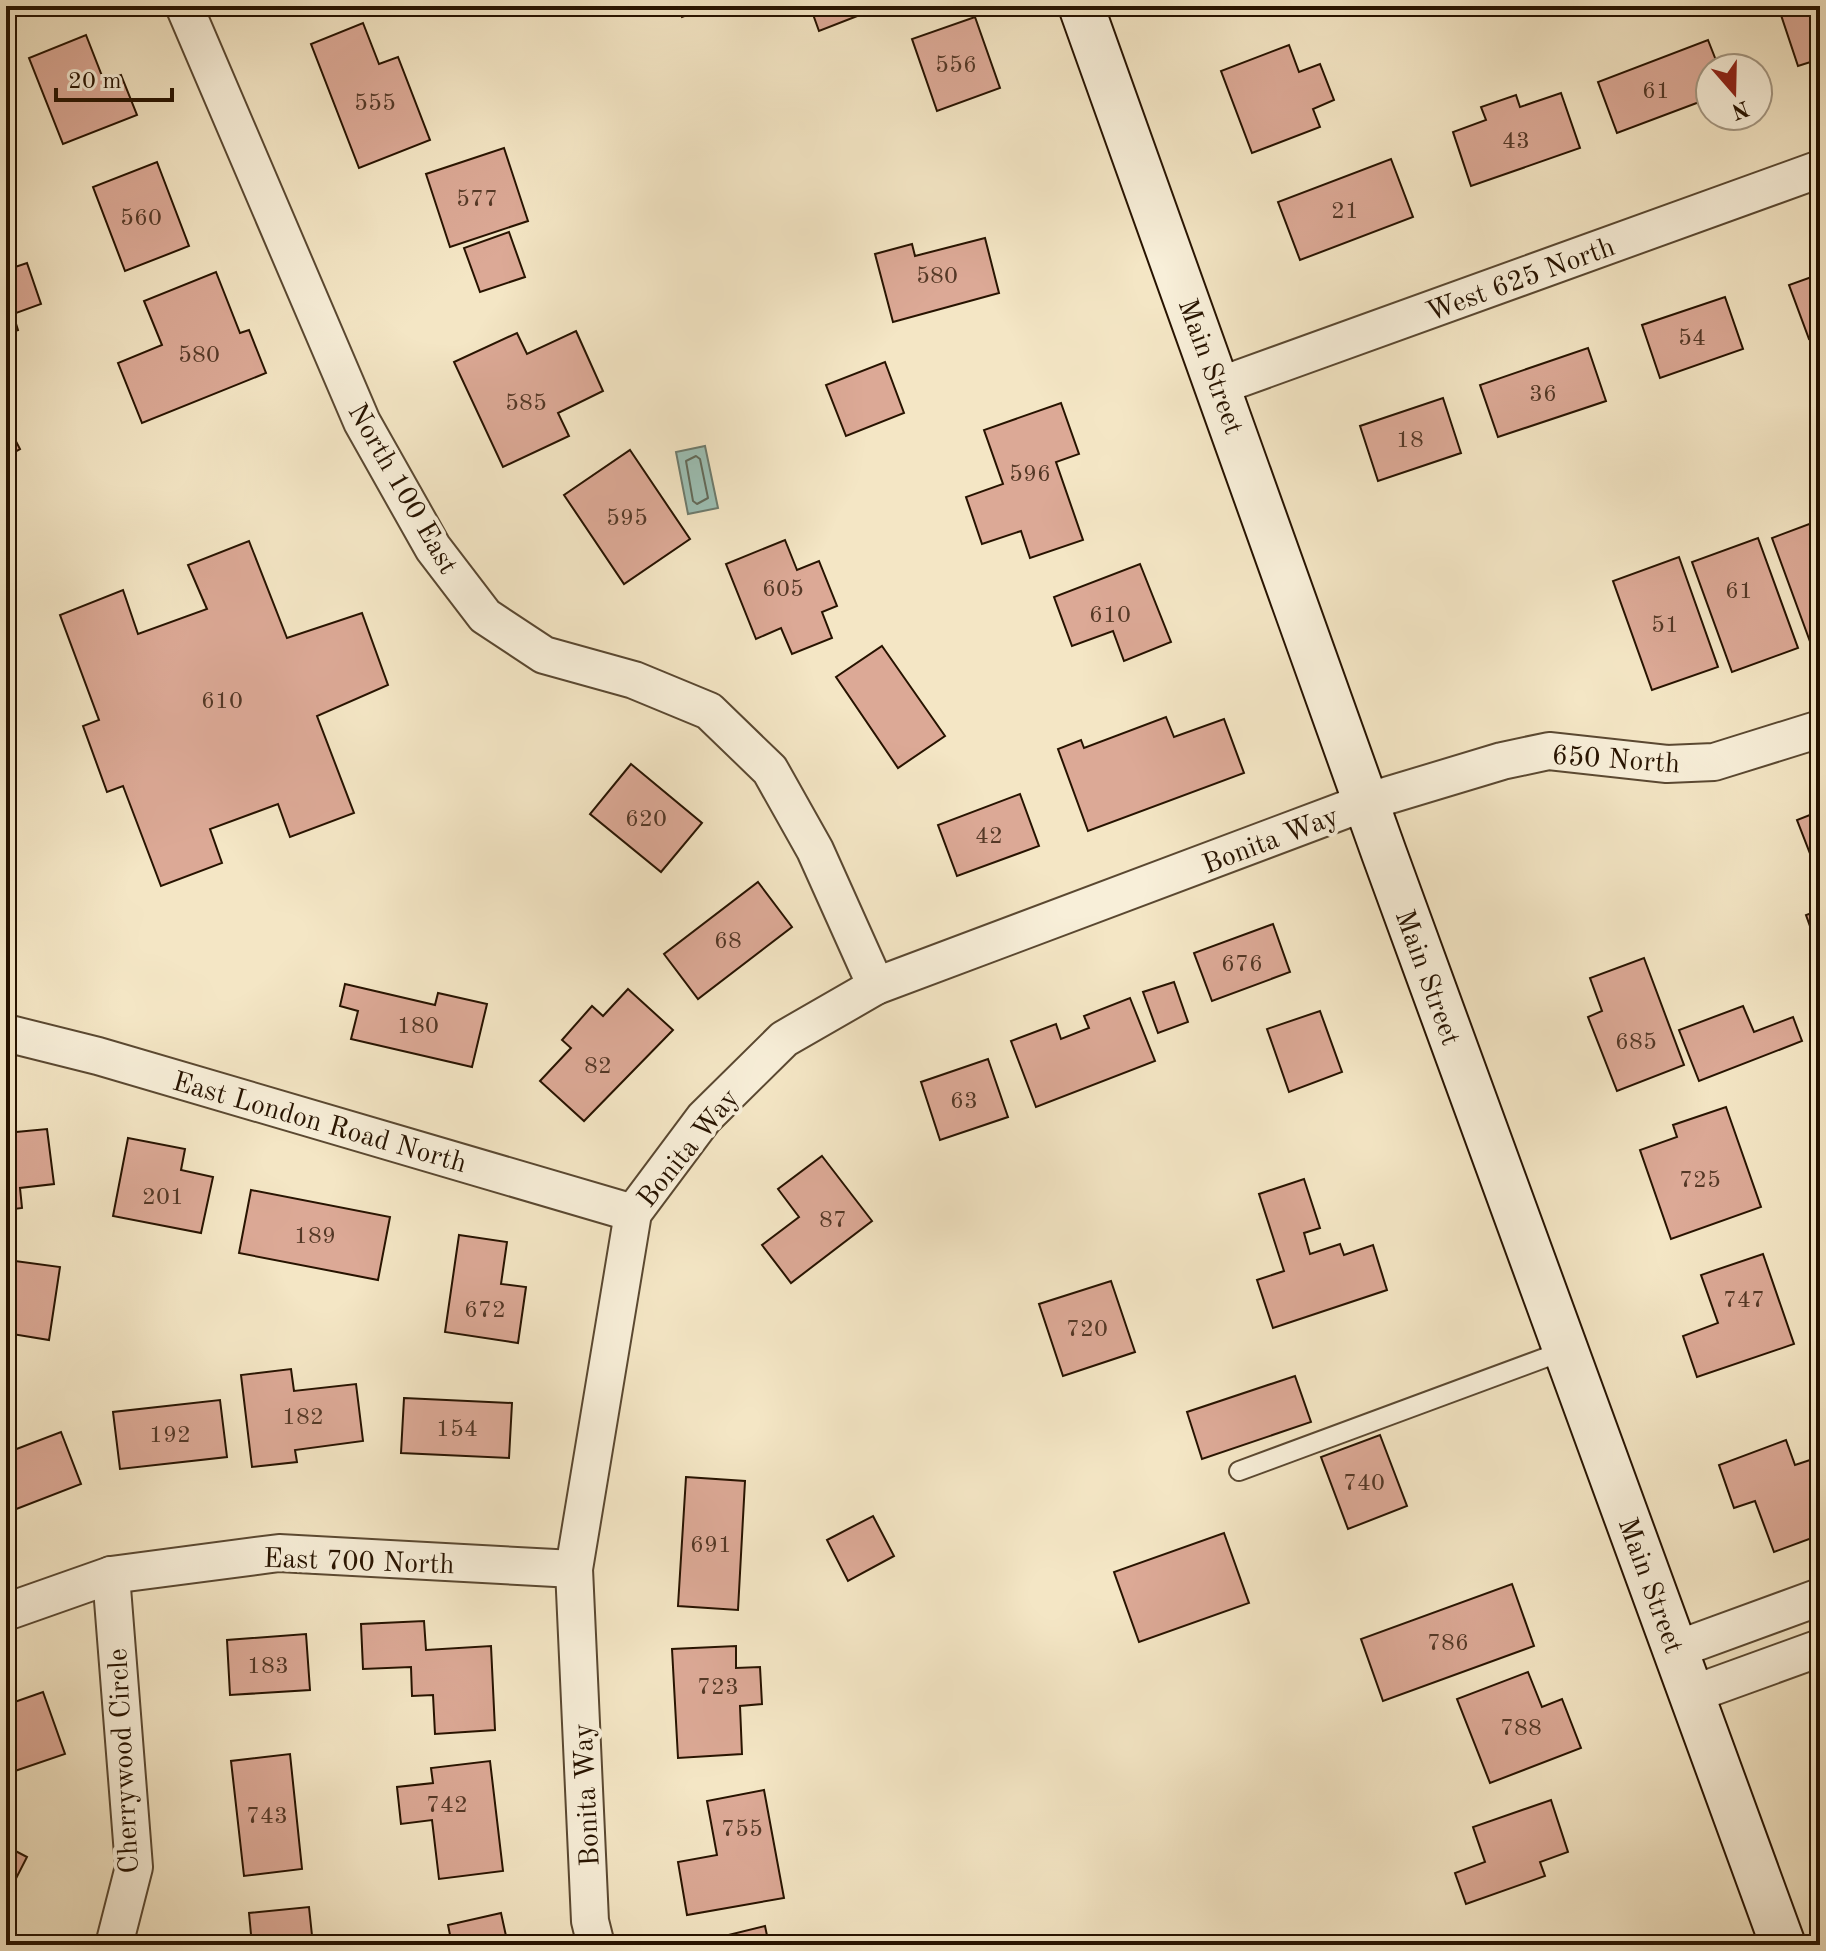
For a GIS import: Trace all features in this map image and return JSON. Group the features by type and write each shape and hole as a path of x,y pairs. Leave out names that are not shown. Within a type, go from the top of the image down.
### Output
{"main road":[{"name":"Main Street","path":"1081,6 1366,802 1783,1945"}],"street":[{"name":"North 100 East","path":"184,6 362,422 433,548 485,616 544,655 634,680 709,711 770,770 815,850 876,986"},
{"name":"West 625 North","path":"1219,386 1820,169"},
{"name":"650 North","path":"1366,802 1502,761 1549,751 1667,764 1714,762 1820,729"},
{"name":"Bonita Way","path":"596,1945 590,1921 574,1569 633,1213 704,1118 784,1039 876,986 1366,802"},
{"name":"East London Road North","path":"6,1033 98,1056 633,1213"},
{"name":"East 700 North","path":"6,1612 111,1575 279,1553 574,1569"},
{"name":"Cherrywood Circle","path":"111,1575 134,1867 114,1945"},
{"path":"1675,1650 1820,1597"},
{"path":"1693,1694 1820,1648"}],"lane":[{"path":"1239,1471 1566,1350"}],"water":[{"path":"705,446 718,508 688,514 676,452"}],"building":[{"path":"678,6 712,6 682,17"},
{"path":"810,6 883,6 819,31"},
{"path":"1778,6 1820,6 1820,59 1798,66"},
{"path":"975,17 1000,88 937,111 912,39"},
{"path":"363,23 379,64 398,57 430,140 359,168 311,44"},
{"path":"86,35 104,81 121,75 137,115 63,144 29,58"},
{"path":"1708,40 1713,52 1694,52 1694,104 1617,133 1598,82"},
{"path":"1289,45 1299,72 1320,64 1334,100 1313,109 1320,127 1252,153 1221,71"},
{"path":"1561,93 1580,148 1471,186 1453,132 1486,120 1481,107 1516,95 1520,107"},
{"path":"504,148 528,221 450,247 426,174"},
{"path":"1391,159 1413,217 1300,260 1278,202"},
{"path":"157,162 189,246 125,271 93,187"},
{"path":"509,232 525,277 480,292 464,248"},
{"path":"985,238 999,293 893,322 875,254 912,244 915,256"},
{"path":"27,263 41,304 13,314 18,330 6,334 6,270"},
{"path":"216,272 240,333 249,330 266,373 142,423 118,363 162,345 144,301"},
{"path":"1820,274 1820,335 1809,339 1789,285"},
{"path":"1725,297 1743,349 1660,378 1642,325"},
{"path":"576,331 603,391 558,413 569,436 503,467 454,362 517,333 527,354"},
{"path":"1588,348 1606,401 1498,437 1480,385"},
{"path":"885,362 904,413 846,436 826,385"},
{"path":"1443,398 1461,453 1378,481 1360,426"},
{"path":"1061,403 1079,454 1056,462 1083,540 1030,558 1021,531 982,544 966,497 1003,484 984,430"},
{"path":"6,422 20,449 6,457"},
{"path":"630,450 690,539 624,584 564,495"},
{"path":"1820,520 1820,644 1812,647 1772,538"},
{"path":"1758,538 1798,648 1732,672 1692,562"},
{"path":"785,540 797,570 819,561 837,606 822,612 832,638 792,654 781,628 756,639 726,564"},
{"path":"249,541 287,638 362,613 388,685 317,716 354,813 290,837 278,804 210,829 222,863 161,886 123,786 107,792 83,726 99,720 60,615 123,590 138,634 207,609 188,565"},
{"path":"1679,557 1718,667 1652,690 1613,581"},
{"path":"1140,564 1171,642 1124,661 1113,631 1072,646 1054,597"},
{"path":"882,646 945,736 898,768 836,677"},
{"path":"1166,717 1174,737 1224,719 1244,773 1088,831 1058,749 1081,740 1084,748"},
{"path":"631,764 702,823 661,872 590,814"},
{"path":"1020,794 1039,846 957,876 938,825"},
{"path":"1820,811 1820,873 1818,874 1797,820"},
{"path":"758,882 792,927 698,999 664,954"},
{"path":"1820,910 1820,954 1806,915"},
{"path":"1273,924 1290,972 1212,1001 1194,953"},
{"path":"1644,958 1684,1065 1617,1091 1588,1017 1602,1011 1590,978"},
{"path":"1174,982 1188,1022 1158,1033 1143,992"},
{"path":"345,984 435,1005 438,993 487,1004 472,1067 351,1039 358,1011 340,1006"},
{"path":"628,989 673,1030 584,1121 540,1081 571,1048 562,1040 592,1006 603,1016"},
{"path":"1130,998 1155,1061 1036,1107 1011,1041 1056,1024 1061,1039 1089,1028 1084,1016"},
{"path":"1743,1006 1754,1032 1793,1017 1802,1041 1699,1081 1679,1030"},
{"path":"1320,1011 1342,1072 1289,1092 1267,1029"},
{"path":"988,1059 1008,1117 940,1140 921,1082"},
{"path":"1726,1107 1761,1207 1671,1239 1640,1150 1677,1137 1673,1125"},
{"path":"47,1129 54,1184 20,1188 22,1208 6,1210 6,1133"},
{"path":"128,1138 185,1149 181,1170 213,1177 201,1233 113,1216"},
{"path":"822,1156 872,1221 791,1283 762,1245 799,1217 778,1189"},
{"path":"1304,1179 1320,1228 1304,1233 1310,1254 1340,1244 1344,1255 1373,1245 1387,1290 1273,1328 1257,1280 1284,1271 1259,1194"},
{"path":"251,1190 390,1217 378,1280 239,1253"},
{"path":"459,1235 507,1242 501,1284 526,1287 518,1343 445,1332"},
{"path":"1763,1254 1794,1344 1697,1377 1683,1336 1718,1323 1701,1275"},
{"path":"15,1261 60,1267 49,1340 6,1333"},
{"path":"1111,1281 1135,1352 1063,1376 1039,1304"},
{"path":"291,1369 294,1391 356,1384 363,1441 295,1450 297,1462 252,1467 241,1375"},
{"path":"1295,1376 1311,1422 1202,1459 1187,1412"},
{"path":"404,1398 512,1403 509,1458 401,1453"},
{"path":"220,1400 227,1457 120,1469 113,1412"},
{"path":"61,1432 81,1484 6,1513 6,1453"},
{"path":"1380,1435 1407,1506 1348,1529 1321,1457"},
{"path":"1786,1440 1795,1465 1813,1459 1820,1479 1820,1535 1774,1552 1755,1501 1734,1508 1719,1465"},
{"path":"686,1477 745,1481 738,1610 678,1606"},
{"path":"873,1516 894,1556 848,1581 827,1540"},
{"path":"1224,1533 1249,1603 1139,1642 1114,1572"},
{"path":"1512,1584 1534,1646 1383,1701 1361,1639"},
{"path":"424,1621 426,1650 491,1646 495,1730 435,1734 433,1695 412,1696 411,1667 363,1669 361,1624"},
{"path":"306,1634 310,1690 230,1695 227,1640"},
{"path":"736,1646 736,1668 760,1667 762,1704 740,1706 742,1754 678,1758 672,1649"},
{"path":"1528,1672 1542,1707 1562,1699 1581,1748 1490,1783 1457,1699"},
{"path":"43,1692 65,1754 6,1774 6,1705"},
{"path":"290,1754 302,1869 244,1876 231,1761"},
{"path":"490,1761 503,1871 439,1879 432,1820 401,1824 397,1787 433,1783 431,1768"},
{"path":"764,1790 784,1898 687,1915 678,1862 717,1855 707,1801"},
{"path":"1551,1800 1568,1852 1540,1862 1545,1876 1466,1904 1455,1873 1485,1862 1473,1827"},
{"path":"6,1846 27,1857 6,1898"},
{"path":"309,1907 313,1945 252,1945 249,1913"},
{"path":"501,1913 508,1945 452,1945 448,1925"},
{"path":"765,1926 769,1945 705,1945 704,1941"}]}
